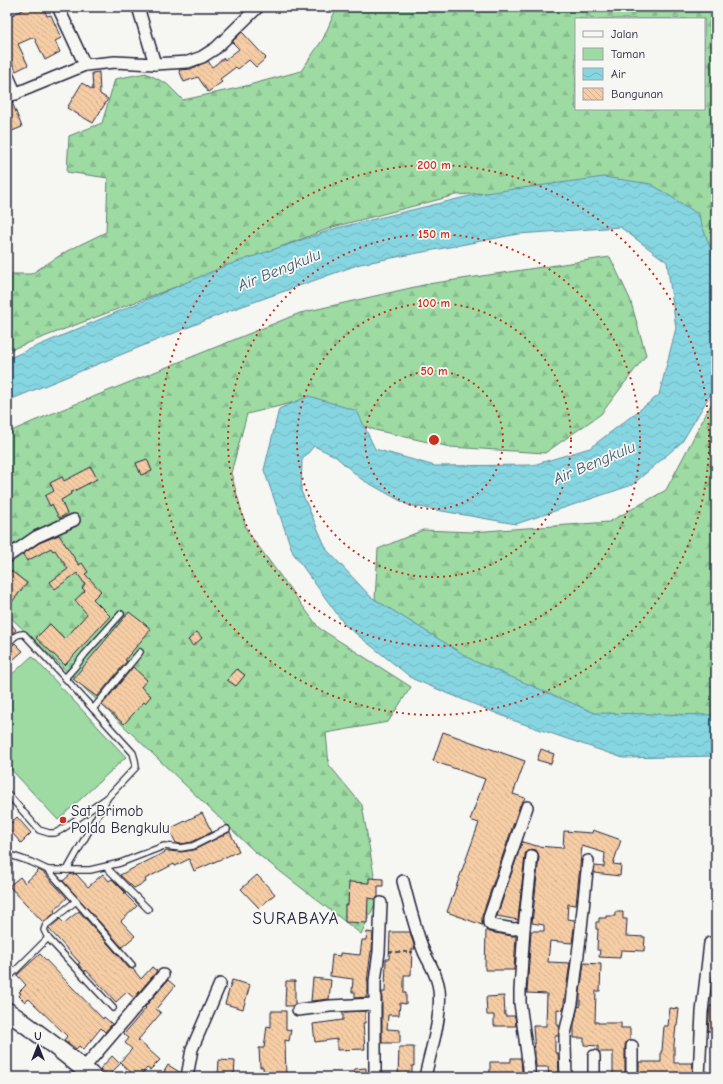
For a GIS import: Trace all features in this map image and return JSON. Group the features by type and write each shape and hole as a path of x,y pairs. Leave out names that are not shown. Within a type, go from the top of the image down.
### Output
{"main road":[{"path":"7,1011 88,1073"}],"street":[{"path":"58,7 85,65"},
{"path":"138,7 155,64"},
{"path":"7,74 12,96 85,65 115,62 155,64 188,62 202,57 216,48 258,7"},
{"path":"7,557 36,537 74,520"},
{"path":"524,928 513,929 491,925 489,923 489,918 527,807"},
{"path":"529,1077 520,990 524,928 532,856"},
{"path":"566,1077 565,1034 572,1003 588,861"},
{"path":"403,881 415,926 425,953 434,969 439,989 439,1007 436,1029 425,1077"},
{"path":"375,1077 375,981 379,952 381,903"},
{"path":"699,1077 702,1012 710,943"},
{"path":"88,1073 163,975"},
{"path":"187,1077 192,1048 220,984"},
{"path":"298,1010 330,1006 375,1004"},
{"path":"632,1046 632,1077"},
{"path":"594,1056 594,1077"}],"lane":[{"path":"65,678 121,614"},
{"path":"7,644 16,635 24,634 132,753 136,767 108,797 61,830 55,832 48,833 39,830 7,793"},
{"path":"93,709 140,652"},
{"path":"67,870 108,797"},
{"path":"48,870 90,870 106,867 164,846 181,848 193,846 227,830"},
{"path":"7,854 31,862 48,870 132,965"},
{"path":"106,867 148,909"},
{"path":"76,901 46,925 44,930 48,938 113,1008"},
{"path":"7,979 48,938"}],"path":[{"path":"379,952 425,953"}],"green space":[{"path":"337,7 716,7 716,244 703,253 608,186 456,195 333,227 7,351 7,274 31,274 67,251 106,232 108,178 67,172 69,136 102,123 115,79 146,73 167,84 183,100 238,88 301,71 323,39"},
{"path":"610,257 630,299 646,355 601,414 545,453 450,447 375,430 300,401 247,414 231,473 247,531 319,628 411,687 388,722 326,733 329,765 362,805 378,898 361,934 255,852 7,614 7,433 300,313 428,284"},
{"path":"716,395 716,719 624,724 502,680 408,628 375,599 378,549 423,530 472,532 609,522 666,490"},
{"path":"32,656 126,757 58,820 7,765 7,679"}],"water":[{"name":"Air Bengkulu","path":"604,177 651,184 698,214 716,264 716,385 682,442 632,485 516,524 408,505 361,479 335,456 314,446 302,460 301,491 327,550 371,597 474,661 595,713 716,715 716,756 623,758 515,721 413,679 345,625 293,553 264,470 279,409 309,396 357,411 375,449 435,466 533,465 590,448 659,395 676,328 667,262 620,227 518,234 360,264 226,312 7,401 7,359 225,266 337,228 478,194"}],"building":[{"path":"22,7 43,7 47,16 51,15 61,38 55,41 60,52 45,60 34,37 18,44 28,65 16,71 7,51 7,17 23,10"},
{"path":"242,32 266,58 256,67 249,60 238,69 236,67 220,79 222,82 208,92 198,77 184,82 179,70 191,69 208,61 212,67 224,58 225,60 239,49 232,42"},
{"path":"99,72 100,94 108,99 93,123 67,108 82,83 93,90 92,73"},
{"path":"12,102 22,127 7,133 7,104"},
{"path":"147,459 152,471 141,475 136,463"},
{"path":"91,467 97,479 70,493 71,494 61,500 67,514 59,518 52,504 50,506 45,496 54,491 50,483 62,477 64,481"},
{"path":"59,535 79,565 82,563 88,572 85,574 101,591 93,599 110,616 65,665 36,638 50,624 65,639 87,614 75,600 85,591 82,588 85,584 77,573 55,589 50,582 68,569 55,550 53,551 51,548 27,561 23,554 39,543"},
{"path":"11,571 27,583 7,608 7,576"},
{"path":"129,612 151,629 97,697 73,679"},
{"path":"7,619 16,630 7,638"},
{"path":"197,632 202,638 193,646 188,640"},
{"path":"15,643 23,651 7,665 7,648"},
{"path":"133,667 147,680 141,687 151,696 124,724 102,705"},
{"path":"237,669 245,675 236,686 227,680"},
{"path":"443,732 525,761 513,794 525,798 520,805 482,916 482,925 447,912 479,823 470,820 485,779 433,761"},
{"path":"541,749 554,754 551,764 537,760"},
{"path":"202,813 212,832 192,842 181,844 176,843 169,829"},
{"path":"17,817 31,833 21,843 7,827"},
{"path":"593,830 621,840 613,864 621,865 620,876 594,873 595,866 604,867 605,853 582,846 576,905 568,904 567,919 575,920 572,943 550,941 548,962 570,963 563,1010 557,1009 557,1025 559,1025 559,1028 558,1036 555,1036 555,1053 558,1053 559,1077 549,1077 548,1067 536,1067 533,1026 546,1026 547,994 527,993 531,931 544,931 544,925 532,923 539,857 536,850 529,850 525,855 518,920 497,916 522,842 537,846 563,848 564,831 592,833"},
{"path":"230,832 239,851 194,871 189,859 175,866 174,864 145,879 146,882 134,888 120,875 167,851 181,852 194,850"},
{"path":"39,870 44,873 67,898 54,910 55,913 43,922 9,886 20,877 25,883"},
{"path":"71,874 76,874 88,887 103,874 109,881 112,879 137,906 121,921 135,936 122,947 63,881"},
{"path":"257,875 275,894 259,908 241,889"},
{"path":"369,878 383,879 383,886 378,886 378,897 375,899 368,898 367,923 345,922 345,905 348,905 349,882 369,883"},
{"path":"79,911 129,968 133,969 141,979 152,967 157,971 134,998 127,992 116,1002 86,970 85,972 78,964 80,963 49,929 60,919 64,923"},
{"path":"615,912 623,912 623,919 627,919 626,936 645,937 644,951 621,950 620,958 599,957 600,950 597,950 598,929 596,929 596,922 599,922 599,918 615,916"},
{"path":"486,930 516,936 514,970 485,970"},
{"path":"367,932 373,933 367,982 368,992 367,997 355,998 355,992 352,992 353,979 330,976 332,955 340,956 340,953 360,955 362,940 366,940"},
{"path":"390,932 410,932 415,949 412,949 411,975 404,975 404,993 406,993 406,1004 400,1003 399,1015 388,1015 387,1029 400,1030 400,1043 382,1043 382,992 385,992 386,959 389,959"},
{"path":"40,954 103,1019 104,1017 112,1024 105,1032 101,1028 83,1050 79,1046 76,1049 64,1040 67,1036 29,999 25,1002 19,996 21,993 19,992 26,985 17,975"},
{"path":"584,963 601,964 600,991 596,991 595,1022 621,1023 621,1028 630,1028 630,1040 626,1042 625,1046 625,1077 613,1077 613,1052 599,1052 598,1046 584,1045 584,1038 574,1038 574,1025 578,1006 580,1007 580,993"},
{"path":"313,978 331,980 329,999 311,1001"},
{"path":"168,980 175,986 156,1009 161,1013 138,1040 160,1060 150,1070 147,1068 139,1077 136,1077 120,1062 132,1049 125,1043 129,1038 124,1034"},
{"path":"232,980 250,985 243,1009 225,1004"},
{"path":"286,981 295,981 295,1004 292,1006 285,1006"},
{"path":"504,996 505,1016 515,1016 516,1026 494,1026 494,1015 487,1015 486,997"},
{"path":"710,1006 716,1006 716,1031 708,1031"},
{"path":"670,1008 679,1009 674,1044 674,1063 693,1063 692,1077 639,1077 639,1062 661,1062 664,1026 668,1026"},
{"path":"271,1011 286,1011 286,1029 291,1030 289,1041 285,1040 286,1077 264,1077 263,1067 260,1067 259,1048 264,1048 267,1026 271,1027"},
{"path":"365,1011 365,1023 363,1023 365,1049 337,1050 337,1039 315,1042 313,1024 343,1020 343,1012"},
{"path":"399,1047 414,1047 414,1066 412,1066 412,1077 398,1077"},
{"path":"112,1056 120,1064 108,1076 100,1069"},
{"path":"511,1058 521,1058 522,1073 519,1073 519,1077 490,1077 490,1062 511,1062"},
{"path":"219,1060 235,1061 234,1077 218,1077"},
{"path":"168,1065 181,1073 180,1077 161,1077"},
{"path":"366,1068 366,1077 355,1077 354,1069"}],"place":[{"name":"Sat Brimob Polda Bengkulu","path":"63,820"}],"district":[{"name":"SURABAYA","path":"296,918"}]}
